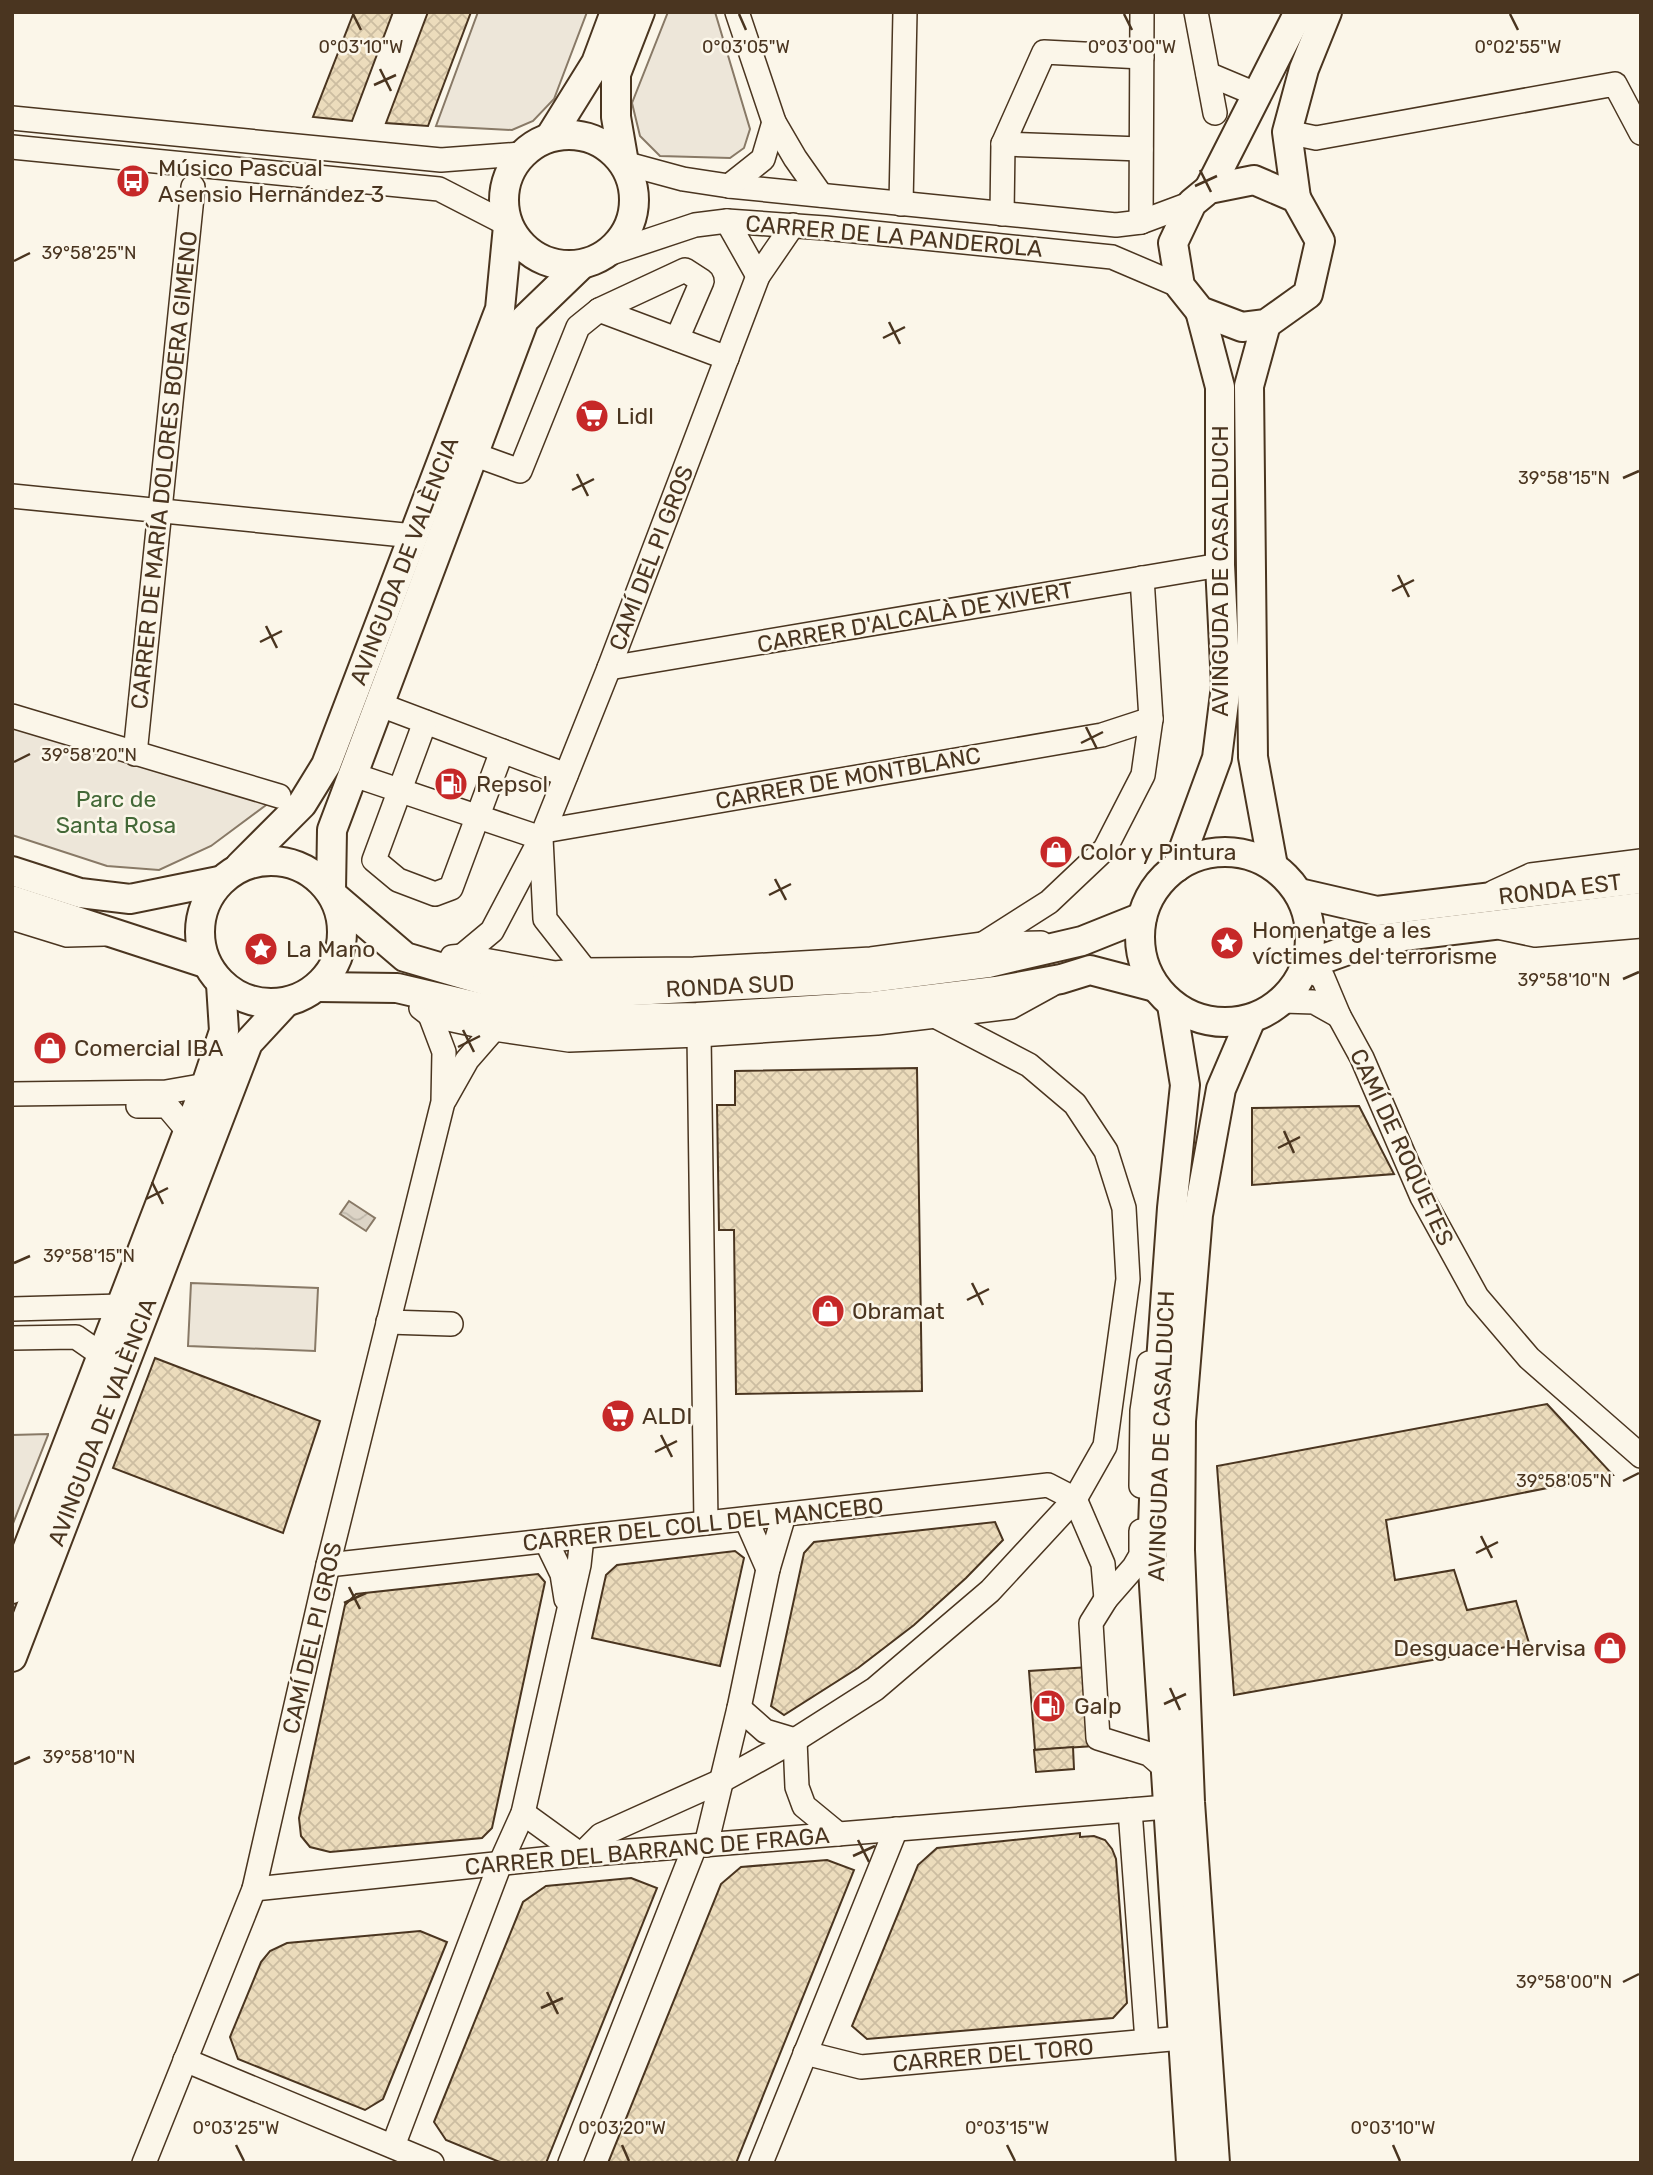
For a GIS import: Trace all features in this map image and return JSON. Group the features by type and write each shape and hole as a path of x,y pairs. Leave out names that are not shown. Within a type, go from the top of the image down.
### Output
{"main road":[{"path":"550,137 596,63 615,12"},
{"path":"624,163 601,142 576,134 550,137 521,154 504,187 507,225 525,250 542,260 551,264 580,266 608,254 629,228 635,195 624,163 616,117 616,74 640,12"},
{"path":"1299,12 1258,95 1173,243 1180,286 1200,311 1242,327 1266,324 1308,294 1320,241 1296,198 1287,132 1304,69 1327,12"},
{"path":"1201,196 1254,180 1296,198"},
{"name":"AVINGUDA DE VALÈNCIA","path":"230,874 302,804 326,765 500,309 507,225"},
{"name":"AVINGUDA DE VALÈNCIA","path":"333,894 332,830 524,320 580,266"},
{"name":"AVINGUDA DE CASALDUCH","path":"1177,867 1217,758 1226,686 1220,565 1220,387 1200,311"},
{"name":"AVINGUDA DE CASALDUCH","path":"1266,324 1249,386 1253,757 1273,866"},
{"path":"1209,853 1242,853 1273,866 1299,893 1311,931 1306,966 1283,1001 1251,1019 1207,1021 1163,996 1141,955 1142,917 1153,892 1177,867 1209,853"},
{"path":"12,871 80,892 130,900 230,874 273,859 306,868 333,894 344,929 338,961 318,987 303,997 285,1003 251,1001 213,973 118,933 12,900"},
{"path":"213,973 199,934 202,915 204,906 230,874"},
{"name":"RONDA EST","path":"1299,893 1377,911 1641,879"},
{"name":"RONDA SUD","path":"333,894 405,957 497,984 561,995 870,978 988,963 1083,941 1142,917"},
{"name":"RONDA EST","path":"1306,966 1379,939 1641,907"},
{"name":"RONDA SUD","path":"318,987 397,988 495,1011 566,1020 698,1017 873,1006 996,990 1061,979 1090,970 1163,996"},
{"name":"AVINGUDA DE VALÈNCIA","path":"12,1589 225,1031 213,973"},
{"name":"AVINGUDA DE CASALDUCH","path":"1163,996 1185,1085 1172,1208 1157,1418 1152,1554 1191,2163"},
{"name":"AVINGUDA DE VALÈNCIA","path":"12,1657 248,1043 285,1003"},
{"name":"AVINGUDA DE CASALDUCH","path":"1215,2163 1190,1802 1180,1550 1181,1421 1198,1215 1220,1089 1251,1019"}],"street":[{"name":"CARRER DE LA PANDEROLA","path":"737,12 774,122 821,195"},
{"path":"901,204 905,12"},
{"path":"1141,222 1142,12"},
{"path":"1196,12 1215,113"},
{"path":"1002,214 1003,144 1044,52 1142,57"},
{"path":"1208,74 1258,95"},
{"path":"1287,132 1316,138 1615,84 1641,133"},
{"path":"12,118 441,160 521,154"},
{"name":"CARRER DE LA PANDEROLA","path":"729,186 762,159 774,122"},
{"path":"1003,144 1141,149"},
{"path":"12,147 439,188 507,225"},
{"name":"CARRER DE LA PANDEROLA","path":"624,163 683,179 729,186 1116,225 1141,222 1201,196"},
{"name":"CARRER DE MARÍA DOLORES BOERA GIMENO","path":"135,754 193,187"},
{"name":"CARRER DE LA PANDEROLA","path":"608,254 695,225 727,221 793,225 1112,257 1180,286"},
{"path":"727,221 758,276"},
{"name":"CAMÍ DEL PI GROS","path":"462,957 492,931 543,834 758,276 793,225"},
{"path":"473,454 520,471 578,327 599,310 685,270 702,281 677,339"},
{"path":"599,310 727,358"},
{"path":"12,496 414,536"},
{"name":"CARRER D'ALCALÀ DE XIVERT","path":"609,668 1220,565"},
{"path":"983,944 1049,902 1105,849 1143,775 1151,719 1142,578"},
{"path":"378,704 566,775"},
{"path":"12,716 279,796"},
{"name":"CARRER DE MONTBLANC","path":"543,834 1102,735 1151,719"},
{"path":"425,722 374,860 398,880 435,894 451,888 502,751"},
{"path":"351,774 478,816 543,834"},
{"name":"CAMÍ DEL PI GROS","path":"543,834 545,919 585,970"},
{"name":"RONDA EST","path":"1480,898 1531,875 1641,862"},
{"path":"12,918 67,935 118,933"},
{"name":"RONDA EST","path":"1489,925 1535,935 1641,926"},
{"path":"405,957 462,957 555,973 585,970 694,969 871,959 983,944 1083,941"},
{"name":"CAMÍ DE ROQUETES","path":"1306,966 1323,978 1339,1016 1363,1058 1422,1197 1477,1297 1529,1358 1641,1456"},
{"name":"RONDA SUD","path":"397,988 430,1015 494,1029 569,1040 699,1035 877,1023 1011,1007 1061,979"},
{"path":"1283,1001 1314,1002 1339,1016"},
{"name":"CAMÍ DEL PI GROS","path":"145,2162 254,1889 328,1565 443,1102 444,1052 430,1015"},
{"path":"523,1813 581,1855 601,1835 722,1781 795,1740 875,1689 990,1591 1075,1499 1104,1446 1128,1279 1124,1208 1106,1151 1075,1104 1029,1065 935,1016"},
{"name":"CAMÍ DEL PI GROS","path":"443,1102 467,1060 494,1029"},
{"path":"699,1035 706,1523"},
{"path":"12,1094 166,1092 206,1085"},
{"path":"12,1109 167,1106 188,1131"},
{"path":"1164,1767 1149,1754 1098,1738 1091,1623 1106,1599 1134,1567 1140,1555 1142,1411 1172,1208"},
{"path":"12,1309 121,1306"},
{"path":"388,1322 451,1324"},
{"path":"12,1338 76,1337 102,1355"},
{"path":"1112,1404 1142,1411"},
{"name":"CARRER DEL COLL DEL MANCEBO","path":"328,1565 1048,1485 1075,1499"},
{"path":"1075,1499 1103,1564 1106,1599"},
{"path":"570,2163 700,1846 722,1781 768,1569 784,1515"},
{"path":"746,1519 768,1569"},
{"path":"393,2146 500,1864 523,1813 579,1565 582,1537"},
{"path":"546,1541 562,1574 567,1609"},
{"path":"739,1708 765,1731 795,1740"},
{"path":"795,1740 797,1787 804,1806 838,1834"},
{"name":"CARRER DEL BARRANC DE FRAGA","path":"254,1889 581,1855 1167,1807"},
{"path":"1130,1810 1147,2041"},
{"path":"761,2163 896,1829"},
{"name":"CARRER DEL TORO","path":"805,2053 861,2067 1182,2038"},
{"path":"185,2060 432,2163"}],"green space":[{"path":"478,12 587,12 554,99 533,121 512,130 436,126"},
{"path":"668,12 715,12 750,129 744,148 730,158 660,156 640,136 632,103"},
{"name":"Parc de Santa Rosa","path":"12,726 273,800 211,846 159,870 107,866 12,835"},
{"path":"191,1283 318,1288 315,1351 188,1346"},
{"path":"12,1435 48,1435 12,1526"}],"water":[{"path":"349,1201 375,1218 366,1231 340,1214"}],"building":[{"path":"354,12 393,12 352,121 313,117"},
{"path":"428,12 471,12 428,126 386,123"},
{"name":"Obramat","path":"917,1068 922,1391 736,1394 734,1230 719,1230 717,1105 735,1105 735,1071"},
{"path":"1359,1106 1394,1174 1252,1185 1252,1108"},
{"path":"155,1358 320,1421 283,1533 113,1468"},
{"path":"1547,1404 1613,1475 1386,1520 1395,1580 1454,1570 1467,1610 1516,1601 1529,1643 1234,1695 1217,1466"},
{"path":"995,1522 1003,1540 914,1625 858,1668 784,1715 771,1706 804,1553 814,1542"},
{"path":"735,1551 744,1558 720,1666 592,1638 606,1575 617,1565"},
{"path":"538,1574 545,1582 492,1828 482,1838 330,1852 310,1847 301,1836 299,1818 345,1605 356,1594"},
{"path":"1089,1667 1094,1746 1035,1750 1029,1671"},
{"path":"1073,1747 1074,1769 1036,1772 1034,1750"},
{"path":"1080,1833 1080,1837 1094,1836 1105,1840 1116,1859 1127,2003 1113,2018 867,2039 852,2026 918,1865 937,1848"},
{"path":"827,1860 854,1870 736,2163 608,2163 721,1884 741,1867"},
{"path":"631,1878 657,1888 546,2163 502,2163 446,2140 434,2122 523,1902 546,1886"},
{"path":"420,1931 447,1942 383,2099 365,2110 238,2059 230,2037 261,1962 270,1951 287,1943"}],"place":[{"name":"Músico Pascual Asensio Hernández 3","path":"133,181"},
{"name":"Lidl","path":"592,416"},
{"name":"Repsol","path":"451,784"},
{"name":"Color y Pintura","path":"1056,852"},
{"name":"Homenatge a les víctimes del terrorisme","path":"1227,943"},
{"name":"La Mano","path":"261,949"},
{"name":"Comercial IBA","path":"50,1048"},
{"name":"Obramat","path":"828,1311"},
{"name":"ALDI","path":"618,1416"},
{"name":"Desguace Hervisa","path":"1610,1648"},
{"name":"Galp","path":"1049,1706"}]}
